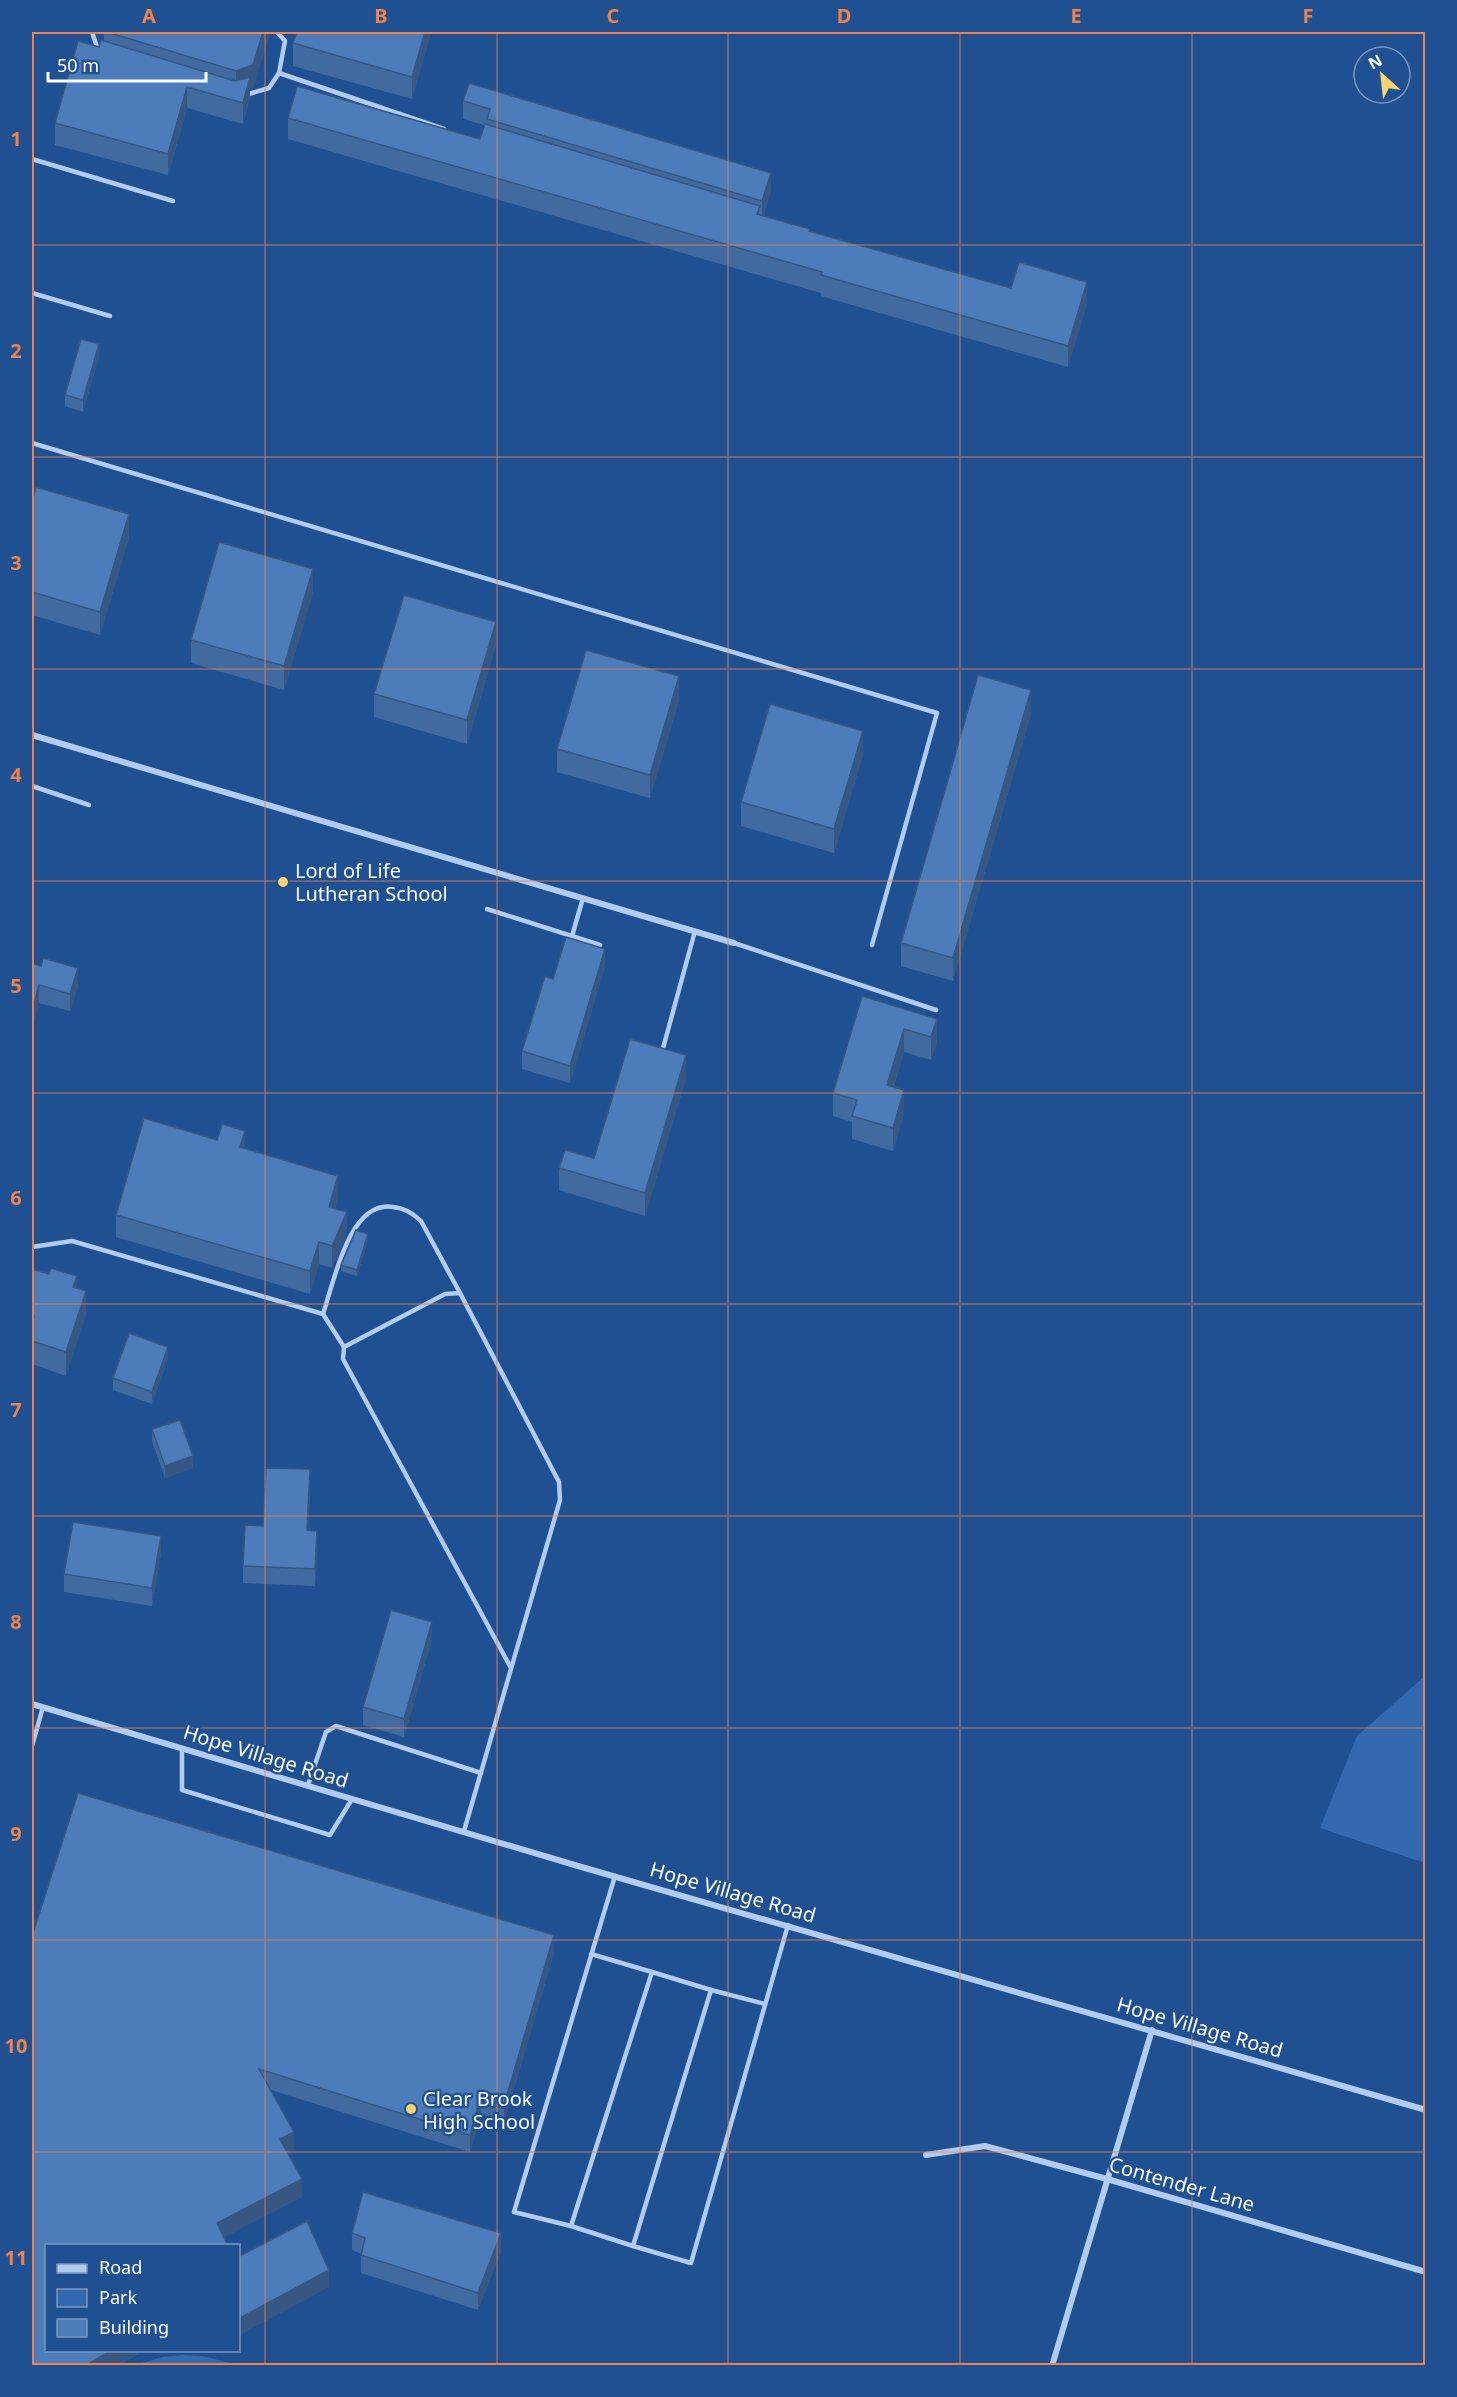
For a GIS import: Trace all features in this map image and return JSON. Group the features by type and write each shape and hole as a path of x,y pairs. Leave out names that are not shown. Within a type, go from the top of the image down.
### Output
{"street":[{"path":"32,735 734,943"},
{"name":"Hope Village Road","path":"32,1704 464,1832 1425,2110"},
{"path":"1052,2366 1152,2030"},
{"name":"Contender Lane","path":"926,2155 985,2146 1107,2179 1425,2272"}],"lane":[{"path":"92,32 101,57"},
{"path":"236,98 269,88 279,73 285,41 277,32"},
{"path":"279,73 448,130"},
{"path":"32,159 172,201"},
{"path":"32,293 110,316"},
{"path":"32,443 937,713 872,945"},
{"path":"32,786 89,805"},
{"path":"572,936 583,898"},
{"path":"487,909 600,945"},
{"path":"662,1052 695,931"},
{"path":"734,943 936,1010"},
{"path":"323,1314 351,1232 360,1219 372,1209 385,1205 412,1212 422,1221 559,1482 560,1500 464,1832"},
{"path":"32,1247 72,1240 323,1314 344,1347 343,1359 512,1668"},
{"path":"344,1347 445,1294 460,1293"},
{"path":"32,1746 42,1707"},
{"path":"308,1785 326,1732 336,1726 481,1773"},
{"path":"182,1748 182,1790 330,1835 352,1799"},
{"path":"615,1876 514,2212 571,2226 692,2263 788,1925"},
{"path":"591,1954 765,2004"},
{"path":"571,2226 652,1972"},
{"path":"633,2246 711,1990"}],"green space":[{"path":"1425,1676 1425,1863 1320,1828 1357,1736"},
{"path":"202,2356 238,2365 135,2365 163,2357"}],"building":[{"path":"107,32 263,32 253,65 236,71"},
{"path":"297,32 425,32 412,77 293,43"},
{"path":"101,40 235,81 250,77 243,103 187,87 168,154 55,123 78,41 99,47"},
{"path":"469,83 771,173 762,201 487,119 490,109 463,101"},
{"path":"297,86 480,139 485,124 760,206 757,214 810,229 809,231 1011,288 1019,262 1087,282 1068,346 821,275 822,272 288,118"},
{"path":"81,339 99,344 83,400 65,395"},
{"path":"36,487 129,514 100,612 32,592 32,502"},
{"path":"219,542 313,569 284,666 191,640"},
{"path":"404,595 496,622 467,720 374,694"},
{"path":"586,650 679,676 650,775 557,749"},
{"path":"978,675 1031,690 953,958 901,943"},
{"path":"770,704 863,731 834,829 741,802"},
{"path":"566,937 605,949 570,1066 522,1051 545,976 553,979"},
{"path":"43,958 78,968 70,994 39,985 32,1012 32,963 41,966"},
{"path":"862,996 937,1019 931,1037 904,1029 887,1085 904,1090 893,1128 852,1116 857,1100 833,1093"},
{"path":"630,1039 686,1055 645,1193 559,1168 565,1150 594,1158"},
{"path":"144,1118 217,1140 222,1124 245,1131 240,1147 338,1176 329,1207 347,1212 332,1246 319,1242 310,1271 116,1215"},
{"path":"356,1230 368,1234 357,1270 341,1265"},
{"path":"51,1268 77,1276 73,1287 86,1291 66,1352 32,1341 34,1316 32,1315 32,1269 49,1274"},
{"path":"129,1333 168,1347 152,1392 113,1378"},
{"path":"180,1420 193,1456 165,1466 152,1429"},
{"path":"266,1468 310,1469 307,1530 317,1531 315,1569 243,1566 245,1525 263,1526"},
{"path":"73,1522 161,1536 152,1588 64,1574"},
{"path":"391,1610 432,1622 404,1719 363,1707"},
{"path":"78,1793 554,1935 504,2105 481,2096 470,2135 259,2069 294,2132 280,2139 302,2179 217,2223 227,2244 45,2244 45,2352 109,2352 85,2366 32,2366 32,1936"},
{"path":"363,2192 501,2233 478,2293 361,2255 365,2238 352,2233"},
{"path":"307,2221 329,2270 240,2318 240,2256"}],"place":[{"name":"Lord of Life Lutheran School","path":"283,882"},
{"name":"Clear Brook High School","path":"411,2109"}]}
